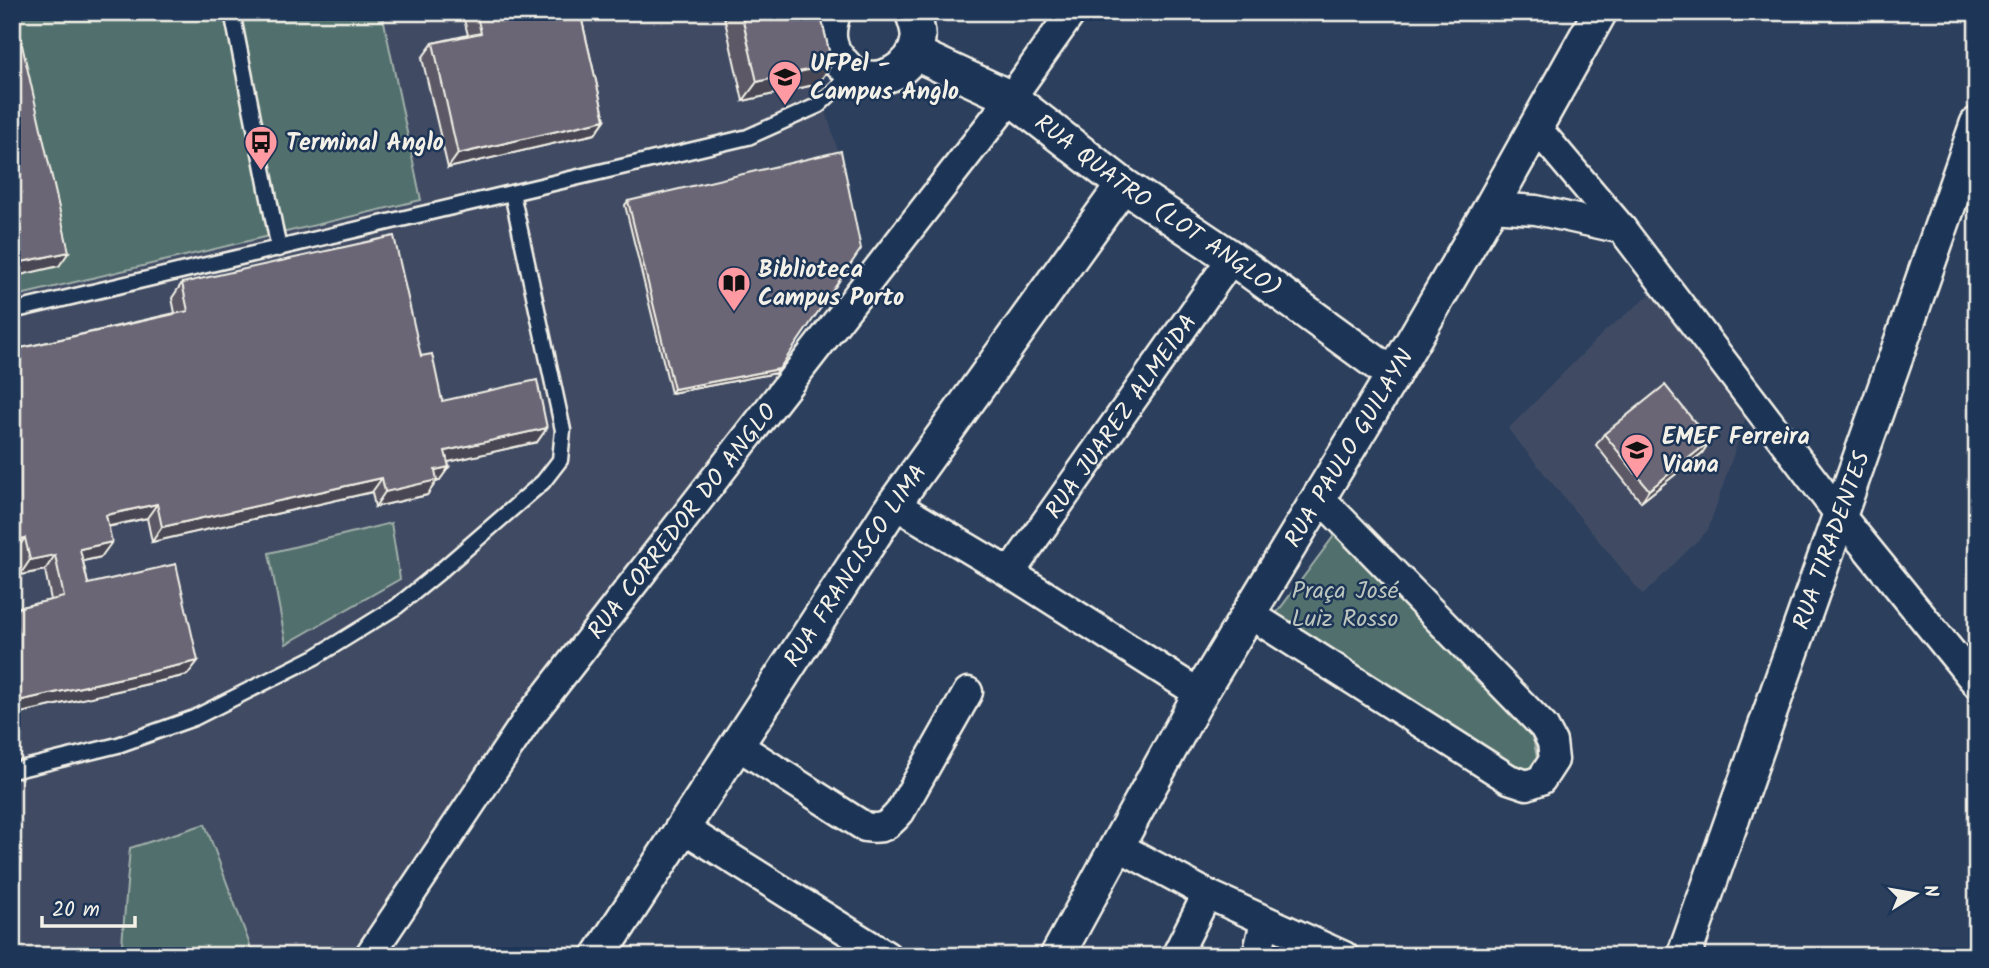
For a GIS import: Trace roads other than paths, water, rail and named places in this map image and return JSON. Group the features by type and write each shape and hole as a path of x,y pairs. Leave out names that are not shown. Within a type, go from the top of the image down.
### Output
{"street":[{"path":"828,21 833,52 852,73 866,78 880,78 894,74 914,53 918,39 917,24 912,12"},
{"name":"RUA CORREDOR DO ANGLO","path":"369,956 527,720 1011,98 1072,12"},
{"name":"RUA PAULO GUILAYN","path":"1057,956 1200,694 1393,375 1600,12"},
{"name":"RUA QUATRO (LOT ANGLO)","path":"914,53 1011,98 1123,185 1232,258 1393,375"},
{"name":"RUA TIRADENTES","path":"1684,956 1977,124"},
{"path":"1535,126 1622,229 1839,514 1977,684"},
{"name":"RUA FRANCISCO LIMA","path":"599,956 894,504 1123,185"},
{"path":"1491,207 1536,210 1622,229"},
{"name":"RUA JUAREZ ALMEIDA","path":"1010,573 1232,258"},
{"path":"1248,613 1509,779 1527,785 1541,780 1554,760 1552,742 1544,727 1319,497"},
{"path":"894,504 1010,573 1200,694"},
{"path":"737,746 865,827 878,829 890,823 900,812 968,692"},
{"path":"682,828 887,956"},
{"path":"1116,845 1207,894 1344,956"},
{"path":"1176,956 1207,894"},
{"path":"1257,956 1265,921"}],"lane":[{"path":"232,12 279,249"},
{"path":"12,312 748,137 819,105 852,73"},
{"path":"12,771 118,745 194,718 315,657 396,607 543,482 560,460 564,430 512,193"}],"place":[{"name":"UFPel - Campus Anglo","path":"785,107"},
{"name":"Terminal Anglo","path":"261,172"},
{"name":"Biblioteca Campus Porto","path":"734,313"},
{"name":"EMEF Ferreira Viana","path":"1637,480"}],"park label":[{"name":"Praça José Luiz Rosso","path":"1345,604"}]}
